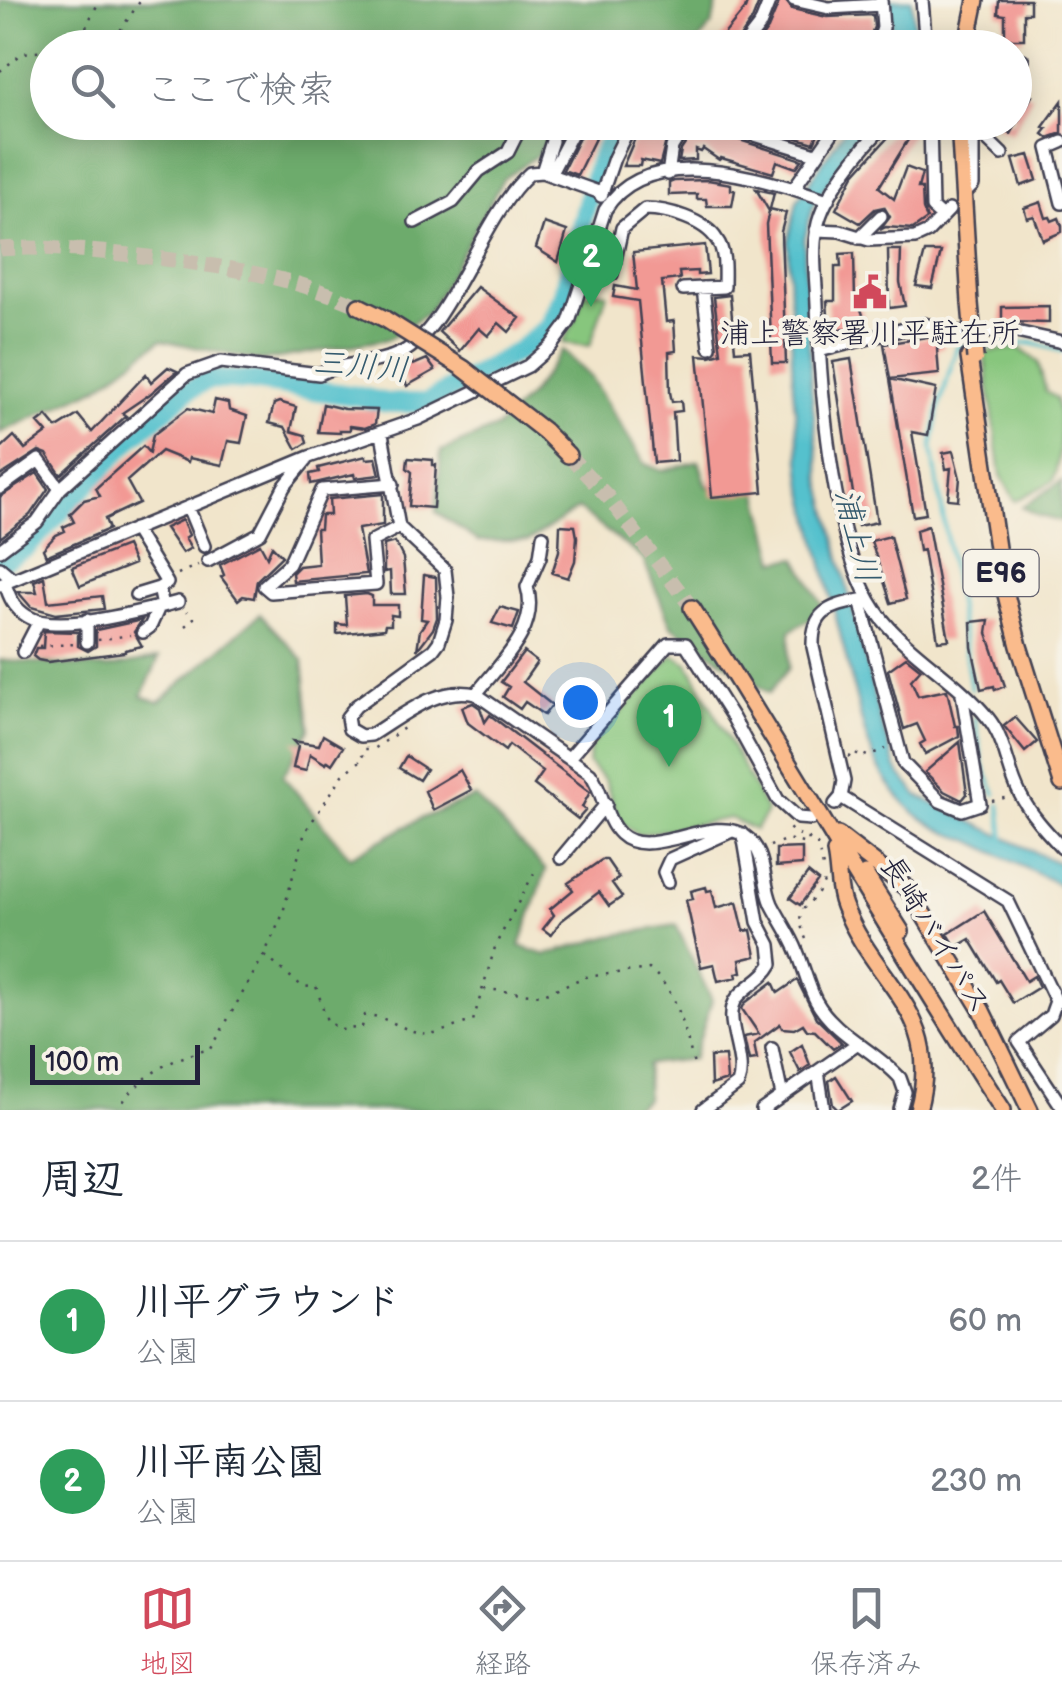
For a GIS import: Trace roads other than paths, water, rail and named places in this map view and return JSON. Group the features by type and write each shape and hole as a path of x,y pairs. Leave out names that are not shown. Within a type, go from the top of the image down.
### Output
{"highway":[{"path":"966,30 972,0"},
{"name":"E96","path":"968,140 966,303 1001,575 1062,783"},
{"path":"358,306 463,368 544,431 568,455"},
{"name":"E96","path":"972,357 1008,573 1062,756"},
{"name":"長崎バイパス","path":"692,608 1003,1110"},
{"path":"835,837 844,907 920,1031 926,1063 918,1110"},
{"path":"835,837 908,889 982,1012 1030,1110"},
{"name":"長崎バイパス","path":"835,837 1011,1110"}],"street":[{"path":"756,30 770,0"},
{"path":"794,0 829,8 881,2 882,30"},
{"path":"922,0 924,30"},
{"path":"415,222 453,202 479,171 508,152 514,140"},
{"path":"546,174 552,140"},
{"path":"546,174 567,140"},
{"path":"605,210 601,193 624,140"},
{"path":"668,174 677,140"},
{"path":"771,140 816,154"},
{"path":"795,189 826,140"},
{"path":"869,140 828,200 816,230 818,351 830,447 847,539 903,763 940,800 962,810 980,804 962,693"},
{"path":"816,230 859,238 915,238 928,232 946,213 932,208 930,140"},
{"path":"968,190 973,185 969,140"},
{"path":"986,140 1002,154"},
{"path":"1062,142 1048,148 1062,203"},
{"path":"6,582 309,457 382,434 528,366 551,346 569,322 605,210 637,180 720,170 828,200"},
{"path":"0,550 37,522 60,489 139,415 197,369 221,362 320,374 332,367 368,363 403,352 439,314 510,190 530,173 546,174 601,193"},
{"path":"586,277 612,274 622,228 645,208 656,209 707,229 722,252 724,287 682,289"},
{"path":"859,238 881,216"},
{"path":"704,288 710,347"},
{"path":"818,351 924,324 953,332 1012,331 1062,342"},
{"path":"382,434 398,528 445,570 448,597 444,631 432,650 356,706 346,724 354,734 370,735 441,694 460,690 476,694 590,773 613,825 630,841 644,843 724,830 738,833 758,849 772,904 797,950 817,1002 832,1022 904,1084 905,1098 900,1110"},
{"path":"208,561 260,532 284,486 309,457"},
{"path":"0,488 39,460 60,489"},
{"path":"393,484 322,490 289,564 264,586 271,592 376,584 372,541 398,528"},
{"path":"188,507 204,546"},
{"path":"134,529 163,585 161,607 143,632"},
{"path":"476,694 523,633 532,605 526,587 540,557 543,536"},
{"path":"0,568 17,608 39,621 87,620 178,602"},
{"path":"136,594 163,585"},
{"path":"864,599 826,610 814,627 813,646 844,781 838,801 1008,901 1056,1001 1042,1026 1020,1042 1062,1107"},
{"path":"864,599 988,718 1020,794 1062,848"},
{"path":"86,642 87,620"},
{"path":"23,652 39,621"},
{"path":"569,758 668,644 686,644 734,718 778,800 798,818 810,819"},
{"path":"561,858 606,804"},
{"path":"668,882 664,872 670,859 738,833"},
{"path":"702,1110 738,1084 742,1061 732,1011 736,999 772,964 738,833"},
{"path":"762,1110 858,1043"},
{"path":"772,1048 782,1096"},
{"path":"818,1071 824,1110"}],"water":[{"path":"889,0 912,0 915,30 892,30"},
{"path":"838,140 860,140 813,206 804,241 811,385 820,477 880,720 897,770 918,796 1062,865 1062,886 947,833 913,812 887,782 869,746 802,480 793,387 788,242 797,201"}],"waterway":[{"name":"三川川","path":"0,562 26,548 132,437 187,391 209,379 251,381 387,403 426,403 517,352 548,327 562,297 598,162 609,140"},
{"path":"978,345 1031,343 1062,351"},
{"path":"968,346 957,347 932,448 971,689"},
{"path":"975,718 983,765 995,794"},
{"path":"1000,805 1004,840"}],"tunnel":[{"path":"0,249 87,251 224,268 306,286 359,306"},
{"path":"568,455 608,497 692,608"}],"place":[{"name":"浦上警察署川平駐在所","path":"870,292"},
{"name":"川平南公園","path":"591,307"},
{"name":"川平グラウンド","path":"669,767"}],"water label":[{"name":"浦上川","path":"856,536"}]}
